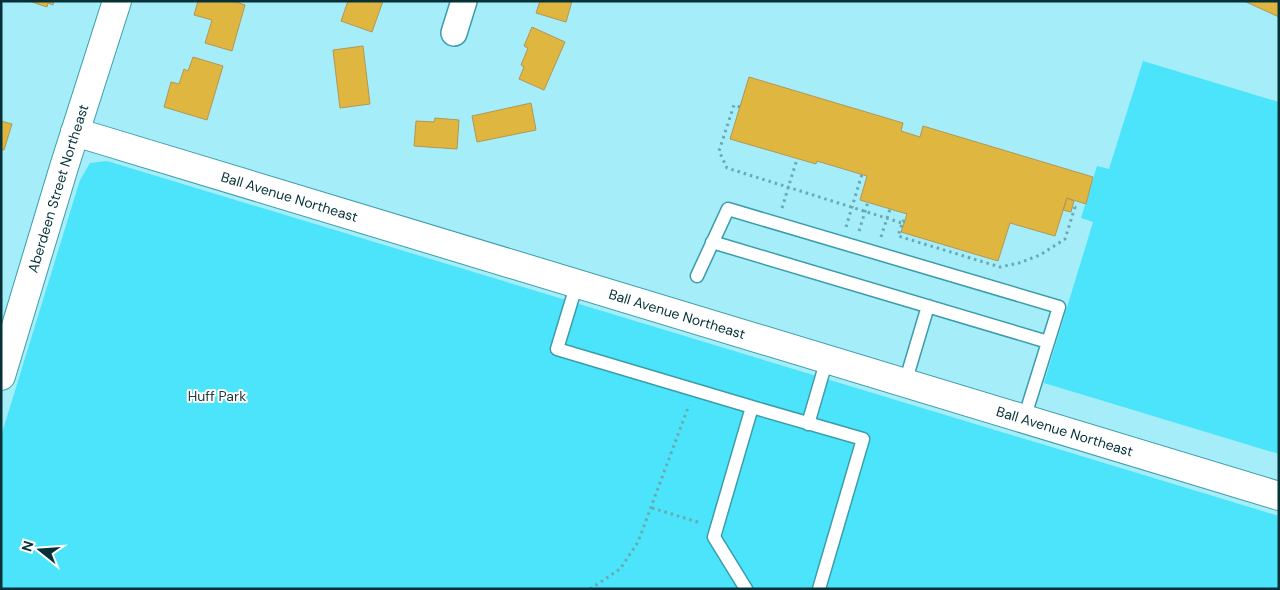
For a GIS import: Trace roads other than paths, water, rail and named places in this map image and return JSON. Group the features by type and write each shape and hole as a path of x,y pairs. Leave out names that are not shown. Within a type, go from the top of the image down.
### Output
{"street":[{"name":"Aberdeen Street Northeast","path":"1,376 117,1"},
{"path":"454,33 464,1"},
{"name":"Ball Avenue Northeast","path":"76,132 1279,496"}],"lane":[{"path":"696,276 728,208 1059,307 1024,419"},
{"path":"712,242 1048,342"},
{"path":"577,283 556,349 863,439 819,589"},
{"path":"905,383 928,306"},
{"path":"808,424 827,359"},
{"path":"746,589 714,537 752,407"}],"park label":[{"name":"Huff Park","path":"217,396"}]}
